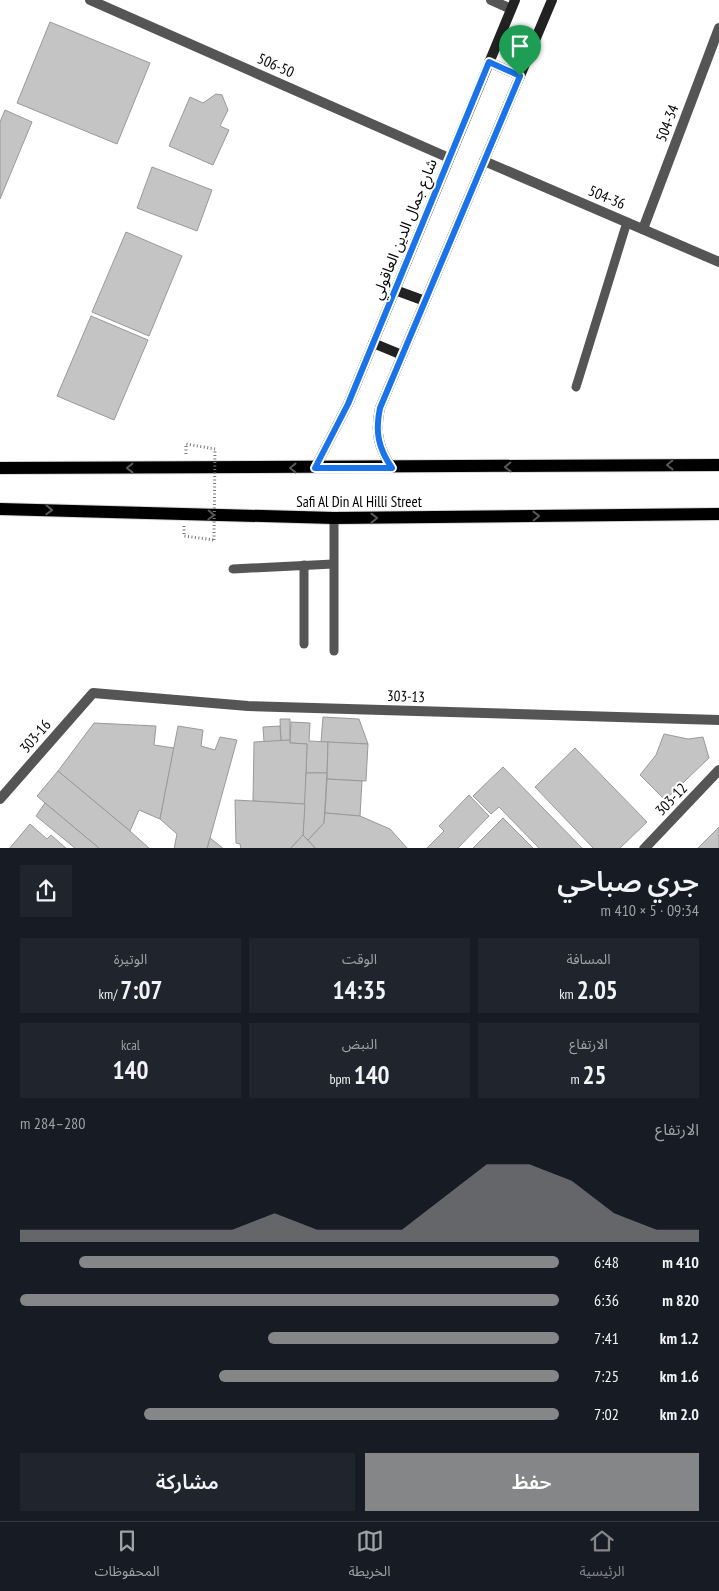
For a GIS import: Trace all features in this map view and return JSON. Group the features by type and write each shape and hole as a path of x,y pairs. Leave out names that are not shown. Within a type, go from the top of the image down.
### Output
{"main road":[{"path":"0,468 392,468 719,465"},
{"name":"Safi Al Din Al Hilli Street","path":"0,509 334,518 719,514"}],"street":[{"name":"506-50","path":"90,0 449,158"},
{"path":"491,0 513,4"},
{"path":"392,468 379,446 377,420 380,408 552,0"},
{"name":"شارع جمال الدين العاقولي","path":"315,468 338,426 373,344 513,4"},
{"name":"504-34","path":"643,229 719,28"},
{"path":"489,62 520,76"},
{"name":"504-36","path":"484,161 719,262"},
{"path":"395,290 425,301"},
{"path":"373,344 402,355"},
{"name":"303-13","path":"93,693 248,706 719,720"},
{"name":"303-16","path":"0,800 93,693"},
{"name":"303-12","path":"644,848 719,770"}],"lane":[{"path":"576,387 627,222"},
{"path":"334,518 334,651"},
{"path":"233,569 333,564"},
{"path":"304,565 304,644"}],"path":[{"path":"184,536 214,540 215,449 186,444"}],"building":[{"path":"50,22 150,63 117,144 17,103"},
{"path":"216,94 222,95 228,110 220,126 229,130 213,165 169,146 190,97 203,103"},
{"path":"5,110 32,122 0,199 0,122"},
{"path":"152,167 212,190 197,231 137,208"},
{"path":"126,232 182,256 149,336 92,312"},
{"path":"91,316 148,340 114,420 57,396"},
{"path":"323,717 359,719 368,744 321,742"},
{"path":"280,719 290,719 290,740 281,741"},
{"path":"291,722 310,723 309,741 328,742 327,773 306,773 307,744 290,743"},
{"path":"94,723 156,726 154,745 174,748 160,819 139,810 130,831 58,771"},
{"path":"178,726 203,730 201,746 215,750 220,737 237,740 207,848 174,848 177,834 160,819"},
{"path":"280,726 281,741 264,742 263,727"},
{"path":"664,734 688,739 703,737 709,758 665,800 640,775 656,755"},
{"path":"290,740 290,743 307,744 305,804 253,801 254,742"},
{"path":"328,742 368,744 366,781 327,779"},
{"path":"575,748 647,822 620,848 593,848 535,787"},
{"path":"503,767 582,848 539,848 499,807 491,814 473,796"},
{"path":"58,771 149,848 99,848 37,796"},
{"path":"306,773 327,773 324,823 308,840 303,835"},
{"path":"327,779 362,781 360,816 325,813"},
{"path":"469,795 489,816 458,848 427,848 444,831 439,826"},
{"path":"235,800 305,804 303,835 291,848 241,848 240,844 236,843"},
{"path":"45,803 99,848 75,848 36,816"},
{"path":"325,813 360,816 390,829 407,848 315,848 308,840 324,823"},
{"path":"503,818 533,848 473,848"},
{"path":"30,824 47,839 51,835 66,848 10,848"},
{"path":"719,827 719,848 698,848"},
{"path":"303,835 315,848 291,848"},
{"path":"210,838 223,848 207,848"}],"route":[{"path":"489,62 520,76 380,408 377,420 379,446 392,468 315,468 348,404 489,62"}]}
